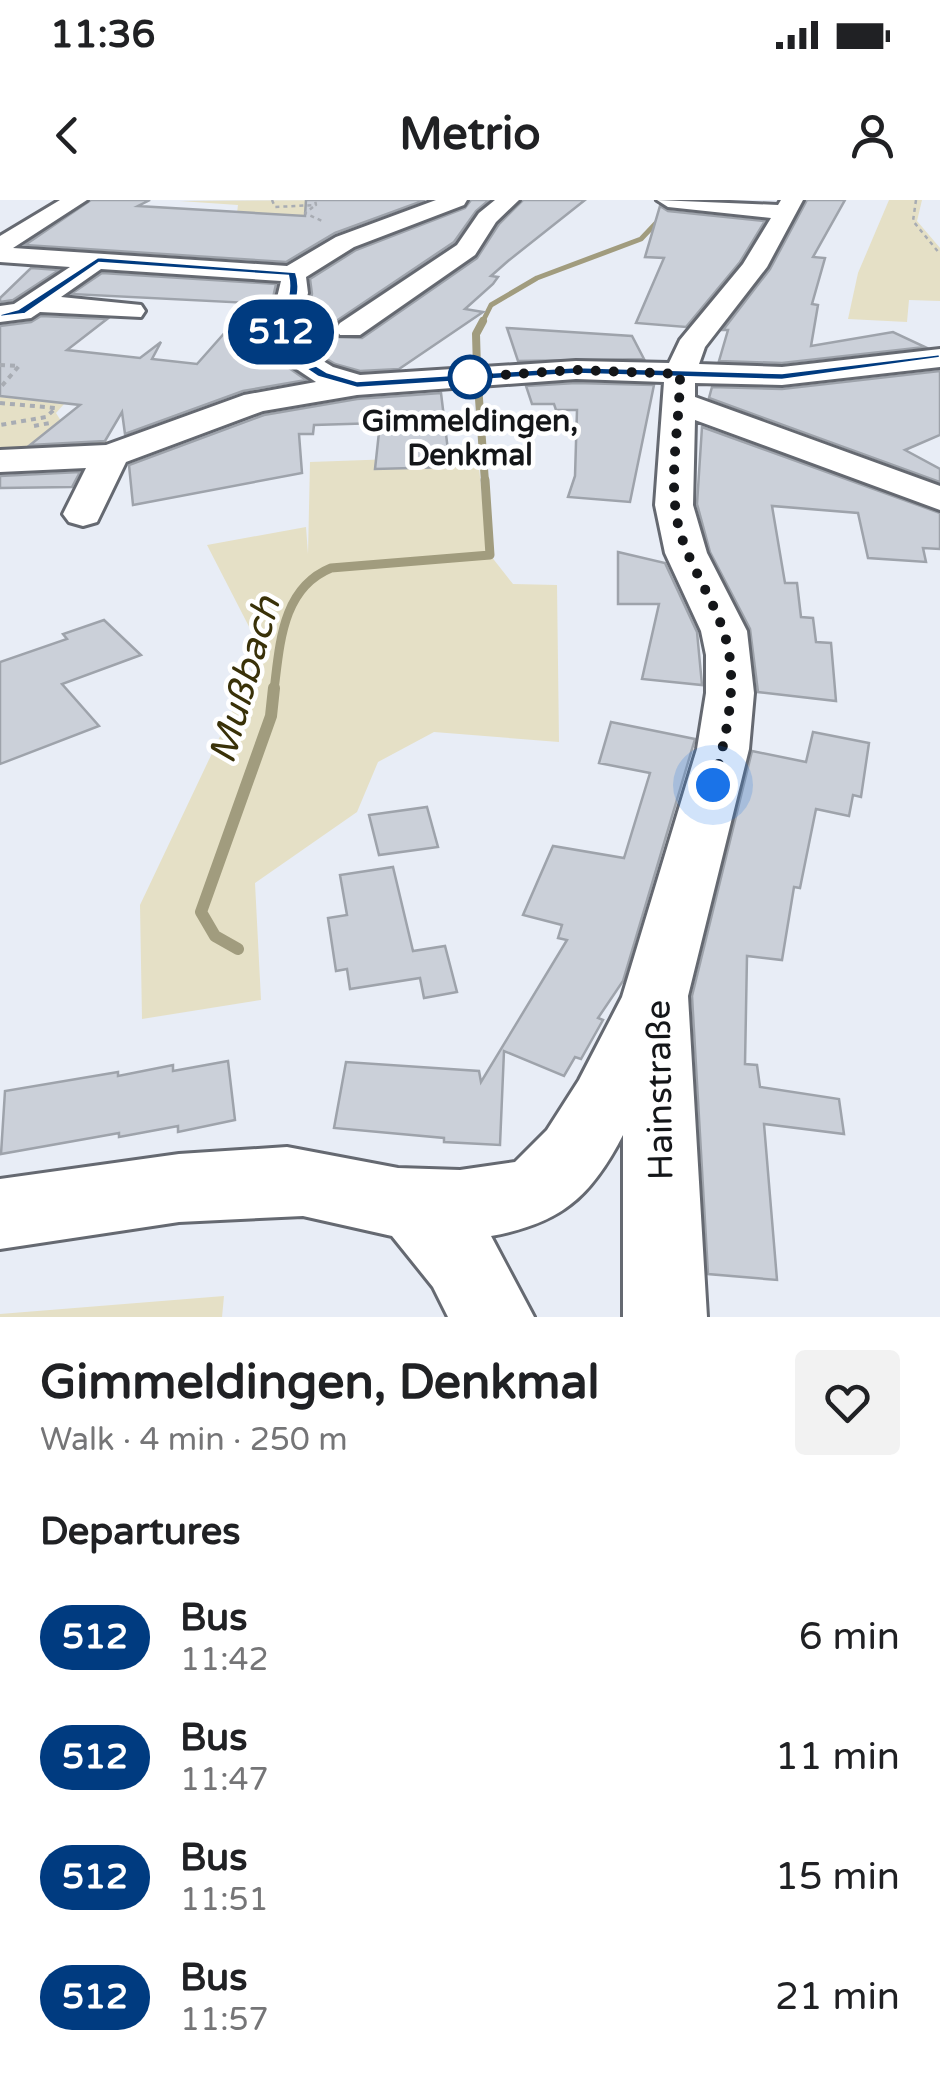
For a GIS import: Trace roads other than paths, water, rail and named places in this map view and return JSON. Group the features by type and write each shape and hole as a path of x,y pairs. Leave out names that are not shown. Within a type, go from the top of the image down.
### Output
{"street":[{"path":"0,246 76,200"},
{"path":"0,255 292,274 346,242 456,200"},
{"path":"350,329 466,250 487,218 508,200"},
{"path":"668,200 787,206 754,267 691,346 680,388"},
{"path":"0,314 21,312 98,260"},
{"path":"292,274 296,289 280,334 280,348 322,374 357,384"},
{"path":"33,303 131,310"},
{"path":"0,461 110,455 256,402 357,384 561,371 680,388 940,358"},
{"path":"680,388 940,499"},
{"name":"Hainstraße","path":"665,1317 655,996 723,750 730,693 730,655 724,631 686,553 674,505 680,388"},
{"path":"83,514 110,455"},
{"path":"0,1214 222,1185 289,1181 346,1188 414,1206 495,1200 542,1186 578,1147 655,996"},
{"path":"414,1206 461,1260 492,1317"}],"waterway":[{"name":"Mußbach","path":"483,321 491,305 537,278 641,239 674,204"},
{"name":"Mußbach","path":"477,369 476,334 483,321"},
{"name":"Mußbach","path":"478,385 485,482"},
{"name":"Mußbach","path":"274,690 286,619 302,589 315,577 331,568 490,555 485,480"},
{"name":"Mußbach","path":"238,949 215,936 201,912 271,716 274,688"}],"place":[{"name":"Gimmeldingen, Denkmal","path":"470,377"}]}
